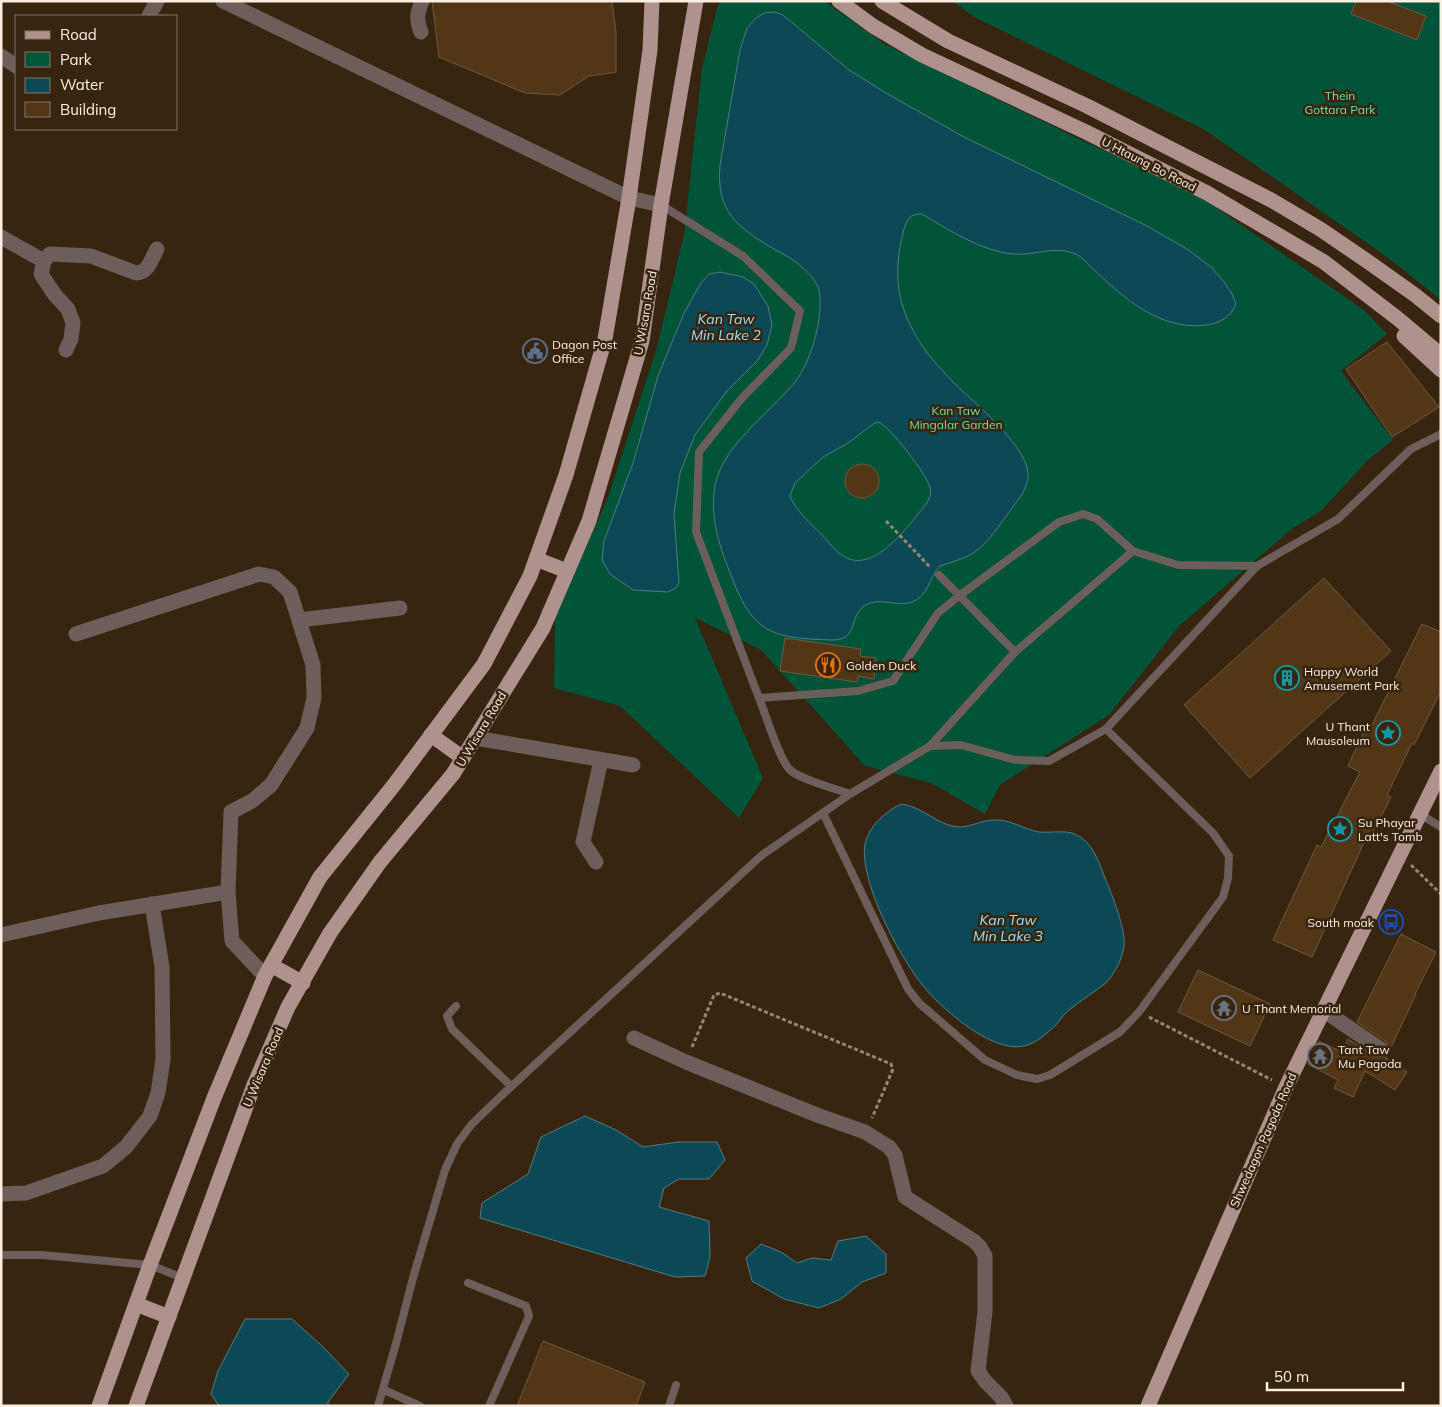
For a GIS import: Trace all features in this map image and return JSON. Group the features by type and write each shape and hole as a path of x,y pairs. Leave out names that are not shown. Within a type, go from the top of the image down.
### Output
{"main road":[{"path":"99,1406 150,1265 214,1098 268,970 320,877 394,785 484,664 530,576 566,475 605,339 629,198 650,50 652,1"},
{"name":"U Wisara Road","path":"136,1406 254,1084 288,1007 330,934 374,870 453,774 463,758 542,628 589,521 642,341 661,205 696,1"},
{"name":"U Htaung Bo Road","path":"839,1 873,26 922,55 1086,132 1207,193 1324,262 1441,354"},
{"name":"U Htaung Bo Road","path":"882,1 948,41 1087,106 1271,200 1351,250 1415,295 1441,316"},
{"path":"1324,262 1441,370"},
{"path":"536,559 567,571"},
{"path":"431,735 463,758"},
{"name":"Shwedagon Pagoda Road","path":"1148,1406 1286,1088 1441,771"},
{"path":"268,970 303,983"},
{"path":"136,1304 169,1317"}],"street":[{"path":"150,15 157,1"},
{"path":"222,1 629,198 661,205"},
{"path":"421,32 417,20 417,12 422,1"},
{"path":"1,56 15,65"},
{"path":"1,237 44,261"},
{"path":"66,350 73,323 68,309 55,295 41,274 44,261 50,254 91,256 140,273 146,269 157,249"},
{"path":"76,634 259,574 274,577 290,592 312,665 314,698 306,728 271,785 252,801 231,812 228,892 232,941 268,970"},
{"path":"299,620 400,608"},
{"path":"475,738 633,765"},
{"path":"596,862 583,842 601,760"},
{"path":"1,935 99,913 228,892"},
{"path":"1,1194 26,1193 103,1166 126,1147 150,1116 158,1093 163,1060 162,967 152,904"},
{"path":"1323,1010 1379,1048"},
{"path":"634,1038 686,1062 816,1115 865,1132 889,1147 895,1154 905,1198 974,1241 985,1256 985,1312 978,1371 1006,1406"}],"lane":[{"path":"661,205 744,256 800,310 791,348 742,398 699,452 696,532 778,748 790,770 808,780 850,794"},
{"path":"930,746 961,745 1015,760 1049,761 1106,729 1257,566 1338,519 1411,449 1441,434"},
{"path":"759,698 858,692 893,681 938,613 1059,522 1083,514 1097,519 1133,551 1178,565 1257,566"},
{"path":"378,1406 445,1170 457,1144 471,1125 762,856 850,794 930,746 1015,652 1133,551"},
{"path":"939,575 1015,652"},
{"path":"823,813 908,990 940,1023 985,1060 1017,1075 1037,1079 1050,1075 1120,1032 1139,1012 1223,897 1228,878 1229,856 1213,833 1106,729"},
{"path":"1420,814 1441,827"},
{"path":"456,1006 447,1016 452,1029 512,1086"},
{"path":"1,1255 42,1255 150,1265 183,1278"},
{"path":"468,1283 526,1306 529,1316 489,1406"},
{"path":"669,1406 676,1385"},
{"path":"384,1390 420,1406"}],"path":[{"path":"886,521 939,575"},
{"path":"1401,854 1441,894"},
{"path":"686,1062 714,995 720,993 891,1064 893,1069 865,1132"},
{"path":"1139,1012 1255,1071"}],"green space":[{"name":"Kan Taw Mingalar Garden","path":"721,1 824,1 885,44 1096,147 1168,177 1214,206 1364,310 1387,334 1341,371 1393,440 1369,459 1321,511 1293,528 1179,626 1109,715 1000,785 985,814 931,783 865,766 761,650 695,618 763,778 739,818 620,706 554,688 555,615 607,500 656,351 684,235 702,68 717,8"},
{"name":"Thein Gottara Park","path":"952,1 1441,1 1441,300 1387,257 1205,130 976,18"}],"water":[{"path":"774,12 783,15 849,70 964,137 1145,225 1187,249 1211,267 1225,283 1236,304 1228,316 1216,323 1187,325 1170,322 1137,306 1107,282 1081,257 1073,253 1056,250 1022,254 1001,252 966,239 922,214 911,216 903,233 899,251 898,270 900,298 908,319 917,338 931,358 986,413 1021,454 1027,467 1028,479 1025,489 1016,502 985,543 974,553 940,566 922,596 912,602 900,604 874,602 863,607 849,633 840,639 796,638 770,631 760,624 742,601 734,583 718,539 714,517 714,493 717,477 724,462 746,433 800,375 813,346 820,314 819,290 810,275 793,260 761,241 740,225 726,206 722,195 720,165 740,50 747,28 756,18 764,13","holes":["878,422 884,425 908,452 923,473 930,488 930,496 927,503 902,533 881,552 870,558 858,560 847,558 836,550 804,516 790,496 795,483 823,457 848,443 873,424"]},
{"name":"Kan Taw Min Lake 2","path":"720,272 743,277 754,284 768,306 772,325 767,345 757,361 726,392 695,435 680,473 674,514 679,583 676,588 668,592 633,590 610,574 602,560 604,541 633,463 658,376 684,313 701,283 709,274"},
{"name":"Kan Taw Min Lake 3","path":"901,804 916,808 951,826 963,827 985,821 1000,820 1039,832 1075,834 1086,842 1094,853 1121,921 1124,946 1120,961 1107,982 1069,1010 1045,1035 1029,1045 1011,1047 997,1043 982,1036 952,1015 920,982 891,935 868,877 865,844 874,826 884,815"},
{"path":"585,1116 616,1130 643,1147 678,1142 717,1142 725,1160 709,1179 679,1179 664,1188 659,1207 709,1221 710,1257 705,1276 675,1277 480,1218 482,1203 528,1174 541,1137"},
{"path":"866,1236 886,1254 886,1273 862,1282 841,1299 819,1308 784,1299 752,1281 746,1258 761,1244 781,1252 797,1263 812,1258 831,1260 838,1241"},
{"path":"245,1319 292,1319 349,1374 328,1402 328,1406 219,1406 211,1394 218,1371"}],"building":[{"path":"432,1 612,1 616,32 616,72 589,76 560,95 525,93 439,57"},
{"path":"1356,1 1387,1 1426,16 1417,40 1351,14"},
{"path":"1387,342 1439,407 1392,437 1346,369"},
{"path":"862,464 874,469 879,481 874,493 862,498 850,493 845,481 850,469"},
{"name":"Happy World Amusement Park","path":"1324,578 1391,651 1250,778 1184,705"},
{"path":"1422,624 1441,632 1441,691 1414,745 1412,743 1387,795 1391,797 1368,842 1365,840 1312,957 1273,940 1317,845 1321,847 1360,772 1348,766 1366,727 1370,729"},
{"name":"Golden Duck","path":"785,638 861,649 860,656 876,658 874,679 858,676 857,682 780,671"},
{"path":"1401,934 1436,952 1386,1058 1407,1072 1395,1090 1365,1071 1353,1097 1334,1088 1338,1080 1308,1064 1319,1041 1342,1052 1348,1039 1374,1056 1379,1057 1386,1054 1388,1048 1385,1041 1357,1022"},
{"name":"U Thant Memorial","path":"1198,970 1270,1004 1250,1046 1178,1012"},
{"path":"543,1341 645,1382 636,1406 517,1406"}],"place":[{"name":"Dagon Post Office","path":"535,351"},
{"name":"Golden Duck","path":"828,665"},
{"name":"Happy World Amusement Park","path":"1287,678"},
{"name":"U Thant Mausoleum","path":"1388,733"},
{"name":"Su Phayar Latt's Tomb","path":"1340,829"},
{"name":"South moak","path":"1391,922"},
{"name":"U Thant Memorial","path":"1224,1008"},
{"name":"Tant Taw Mu Pagoda","path":"1320,1056"}]}
